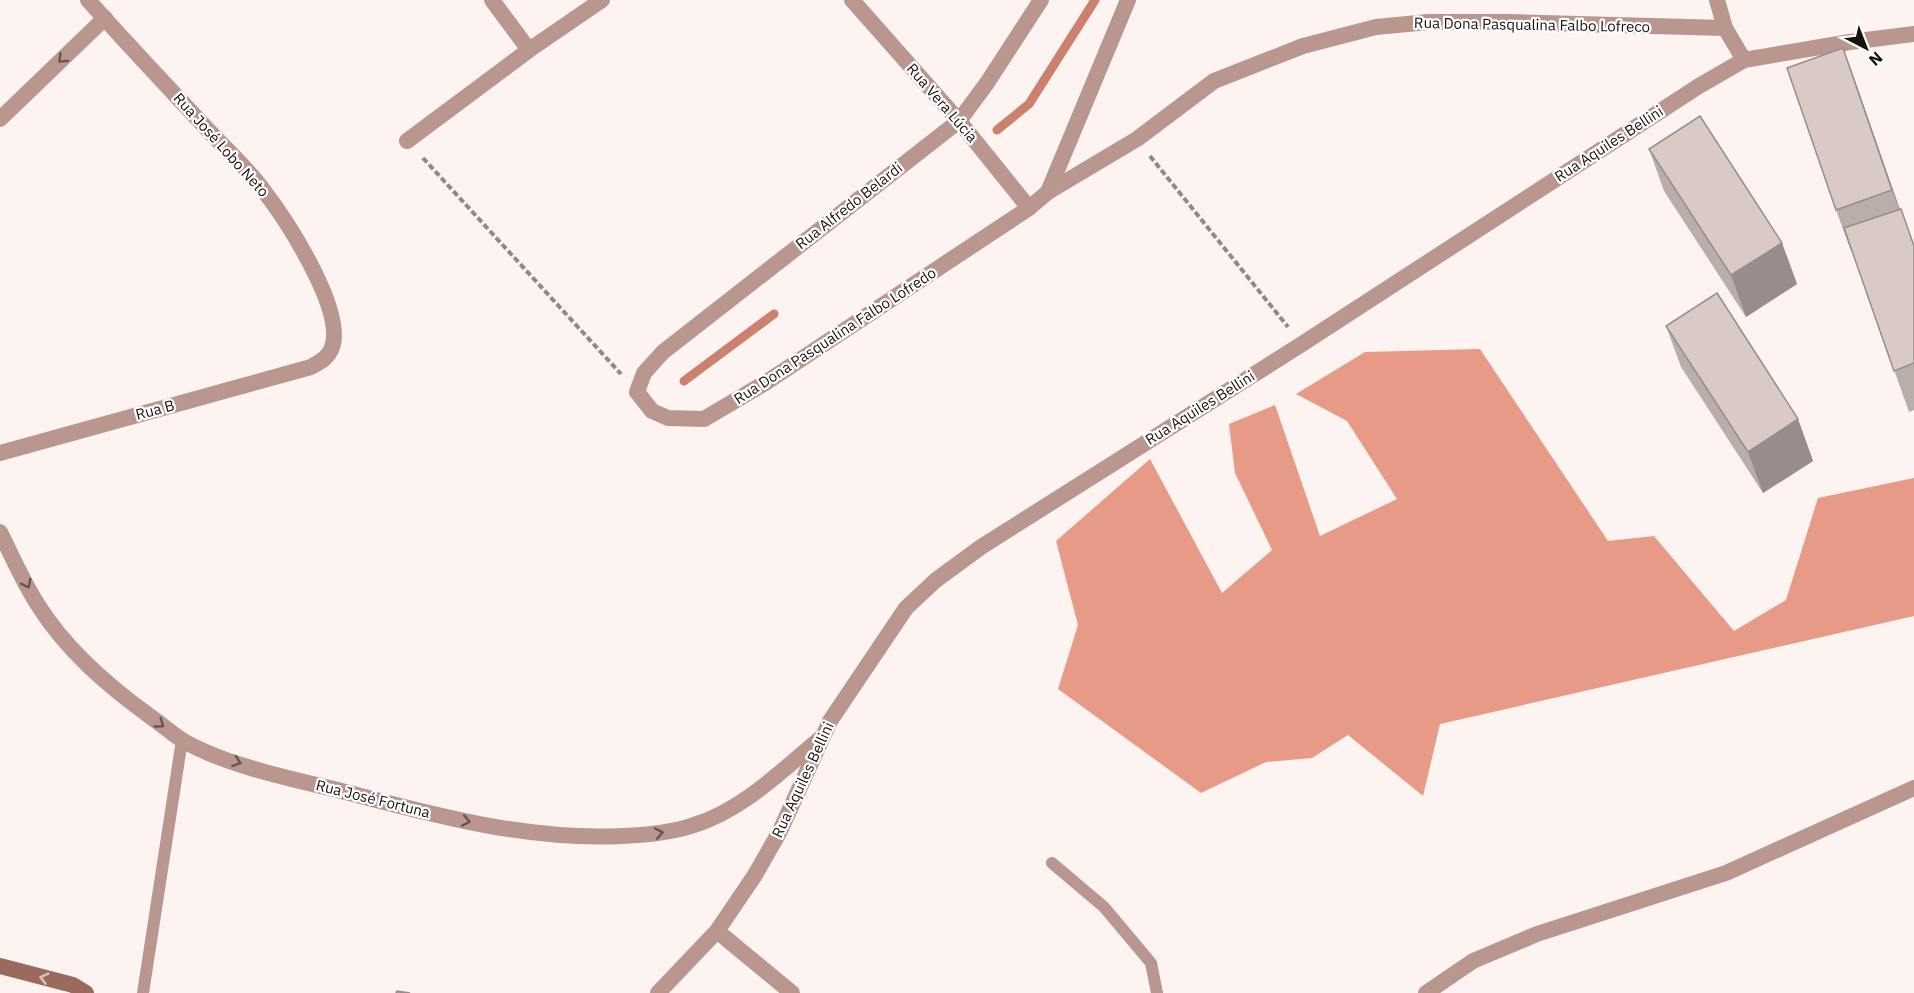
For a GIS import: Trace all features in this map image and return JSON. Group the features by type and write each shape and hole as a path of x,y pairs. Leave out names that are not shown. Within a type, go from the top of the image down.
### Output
{"main road":[{"path":"0,966 73,985 87,993"}],"street":[{"name":"Rua José Lobo Neto","path":"88,0 263,189 292,231 323,292 334,326 334,342 330,352 324,360 311,367"},
{"path":"492,0 529,50"},
{"path":"407,141 529,50 602,0"},
{"name":"Rua Vera Lúcia","path":"852,0 959,121 1029,208"},
{"name":"Rua Alfredo Belardi","path":"637,392 644,373 663,352 959,121 987,84 1041,0"},
{"path":"1048,192 1128,0"},
{"path":"1717,0 1725,28 1744,60"},
{"path":"0,119 105,18"},
{"name":"Rua Dona Pasqualina Falbo Lofreco","path":"1029,208 1048,192 1137,139 1214,81 1303,46 1376,27 1428,22 1509,22 1725,28"},
{"name":"Rua Aquiles Bellini","path":"658,993 717,931 755,875 780,831 830,721 906,609 936,580 981,547 1302,344 1699,86 1744,60 1914,34"},
{"name":"Rua Dona Pasqualina Falbo Lofredo","path":"637,392 652,411 668,418 704,420 765,383 1029,208"},
{"name":"Rua B","path":"0,453 311,367"},
{"name":"Rua José Fortuna","path":"0,532 38,605 68,645 135,705 182,740 243,764 306,782 434,814 519,831 586,838 652,834 694,826 726,813 821,738"},
{"path":"1426,993 1473,961 1536,934 1726,873 1914,788"},
{"path":"717,931 792,993"}],"lane":[{"path":"143,993 182,740"},
{"path":"1052,863 1104,907 1151,963 1157,993"}],"path":[{"path":"1137,139 1302,344"},
{"path":"407,141 637,392"}],"shaded area":[{"path":"1480,349 1608,541 1654,536 1734,631 1786,600 1818,498 1914,478 1914,616 1440,724 1423,796 1348,735 1312,758 1266,762 1201,793 1058,689 1078,625 1056,541 1150,459 1222,593 1272,550 1235,473 1229,424 1275,405 1320,536 1397,499 1347,421 1296,394 1365,352"}],"building":[{"path":"1843,48 1892,190 1836,210 1787,68"},
{"path":"1700,116 1782,243 1731,275 1649,149"},
{"path":"1901,209 1914,246 1914,363 1894,371 1844,228"},
{"path":"1717,293 1798,419 1748,452 1666,326"}],"waterway":[{"path":"997,130 1029,104 1095,0"},
{"path":"684,381 774,314"}]}
